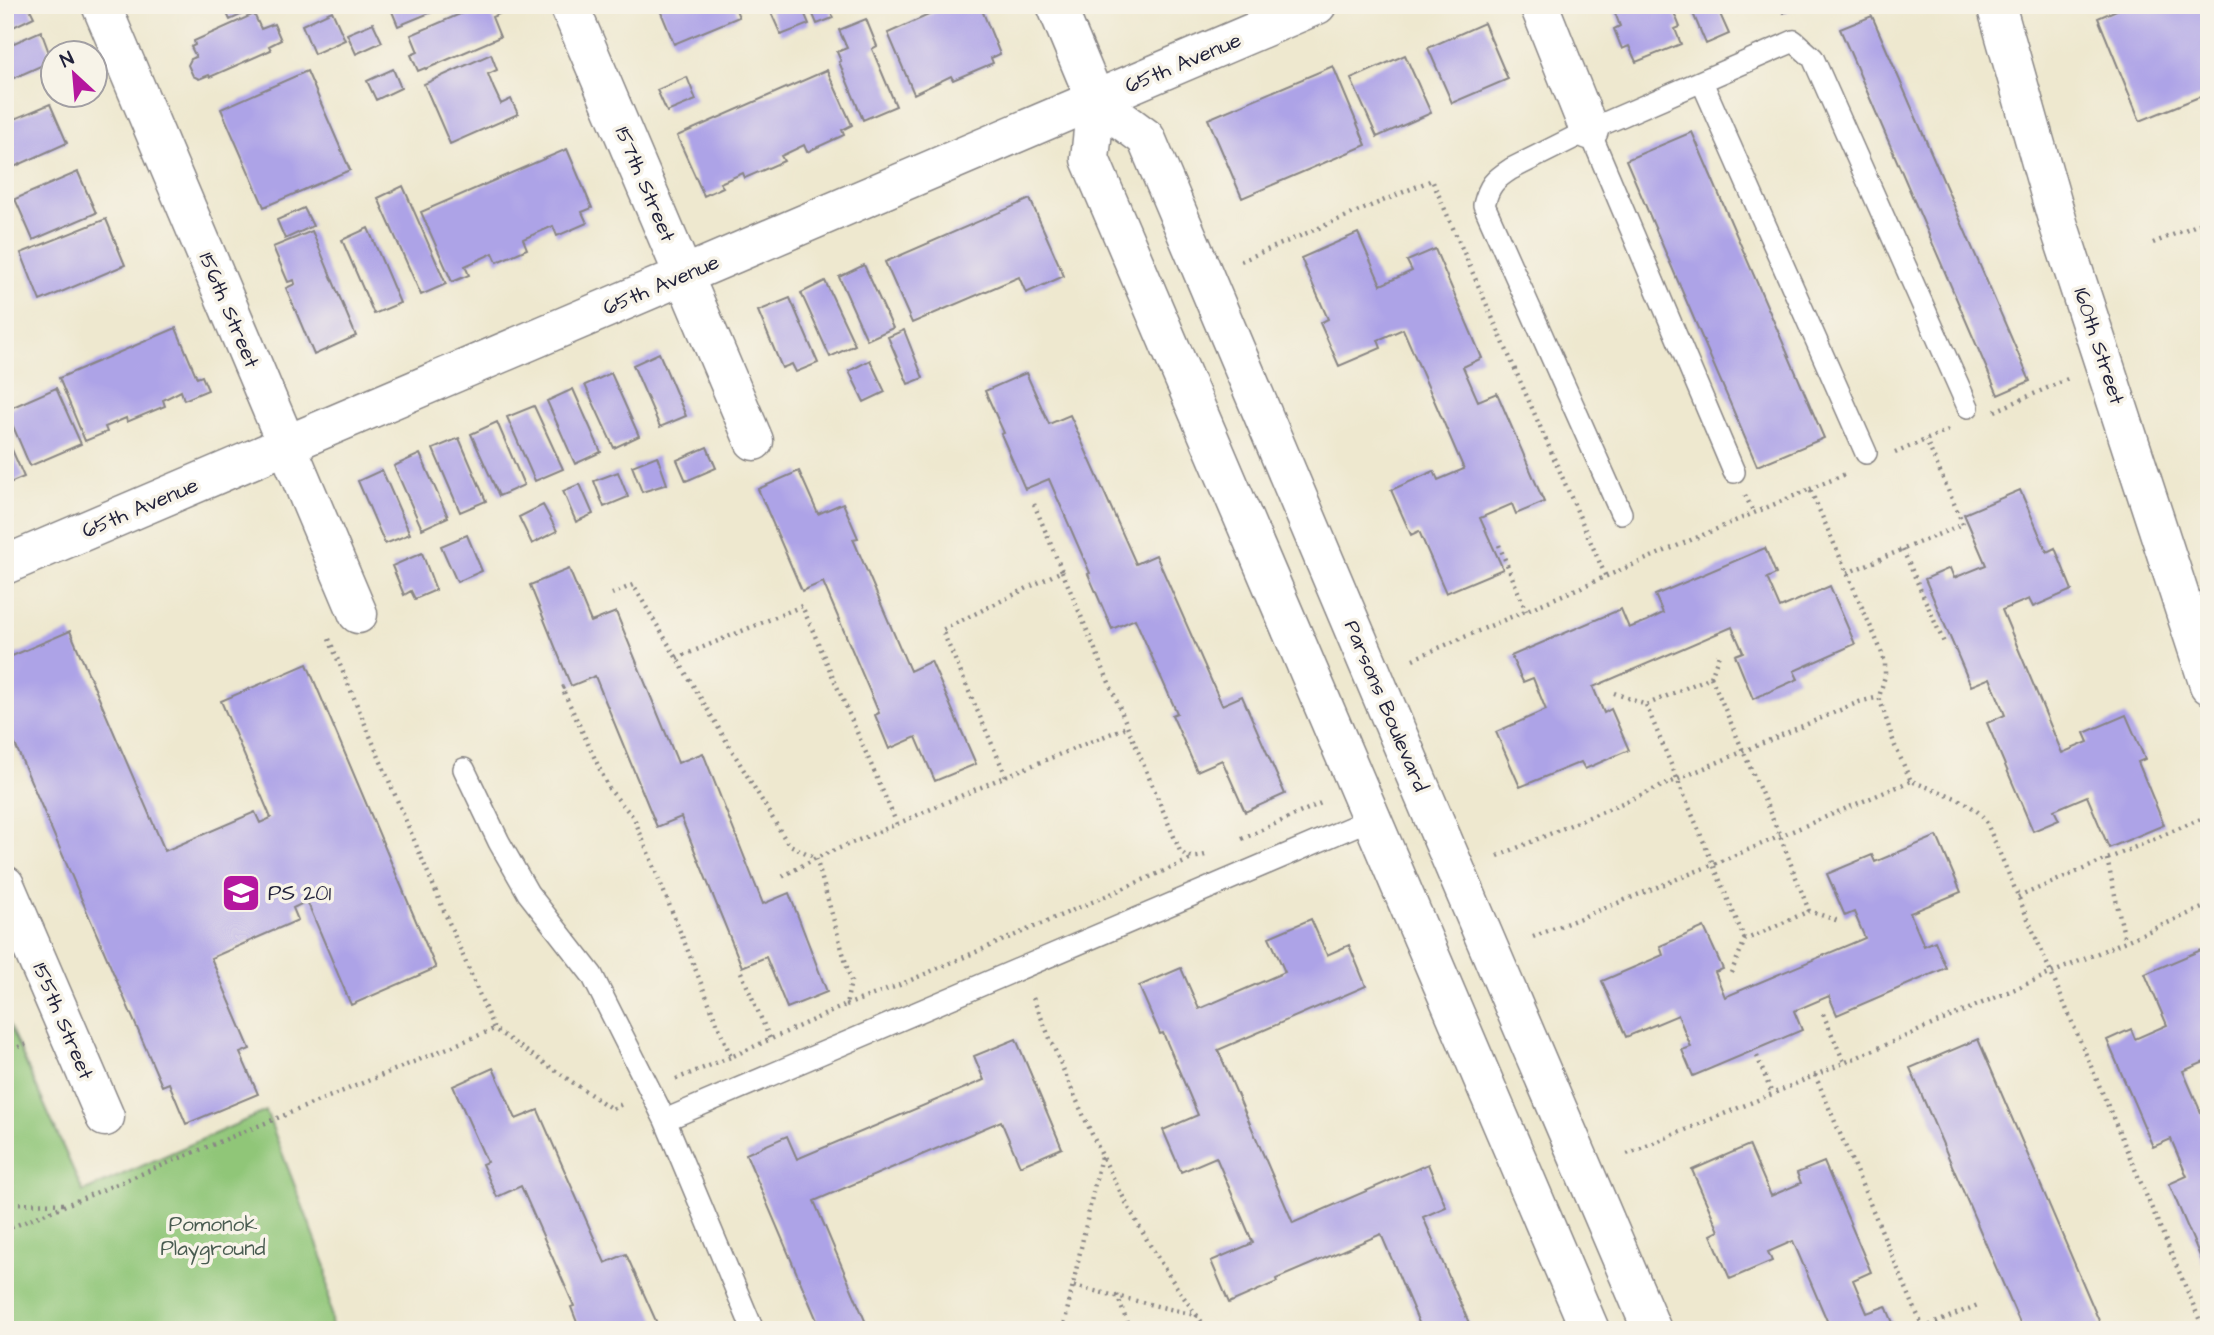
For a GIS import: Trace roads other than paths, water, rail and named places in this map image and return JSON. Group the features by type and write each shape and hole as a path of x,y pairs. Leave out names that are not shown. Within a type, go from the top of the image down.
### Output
{"street":[{"name":"156th Street","path":"101,5 287,445 342,621"},
{"name":"157th Street","path":"569,5 754,441"},
{"path":"1056,5 1096,101 1090,159 1590,1330"},
{"name":"65th Avenue","path":"5,565 1317,5"},
{"path":"1539,5 1590,130"},
{"name":"160th Street","path":"1996,5 2059,226 2209,685"},
{"name":"Parsons Boulevard","path":"1096,101 1146,138 1652,1330"},
{"name":"155th Street","path":"5,886 105,1117"}],"lane":[{"path":"1621,513 1484,205 1488,188 1499,177 1590,130 1794,41 1813,58 1972,415"},
{"path":"1702,82 1862,461"},
{"path":"1590,130 1734,472"},
{"path":"464,769 499,842 528,893 592,975 665,1121 753,1330"},
{"path":"665,1121 1373,818"}],"place":[{"name":"PS 201","path":"241,893"}],"park label":[{"name":"Pomonok Playground","path":"213,1236"}]}
